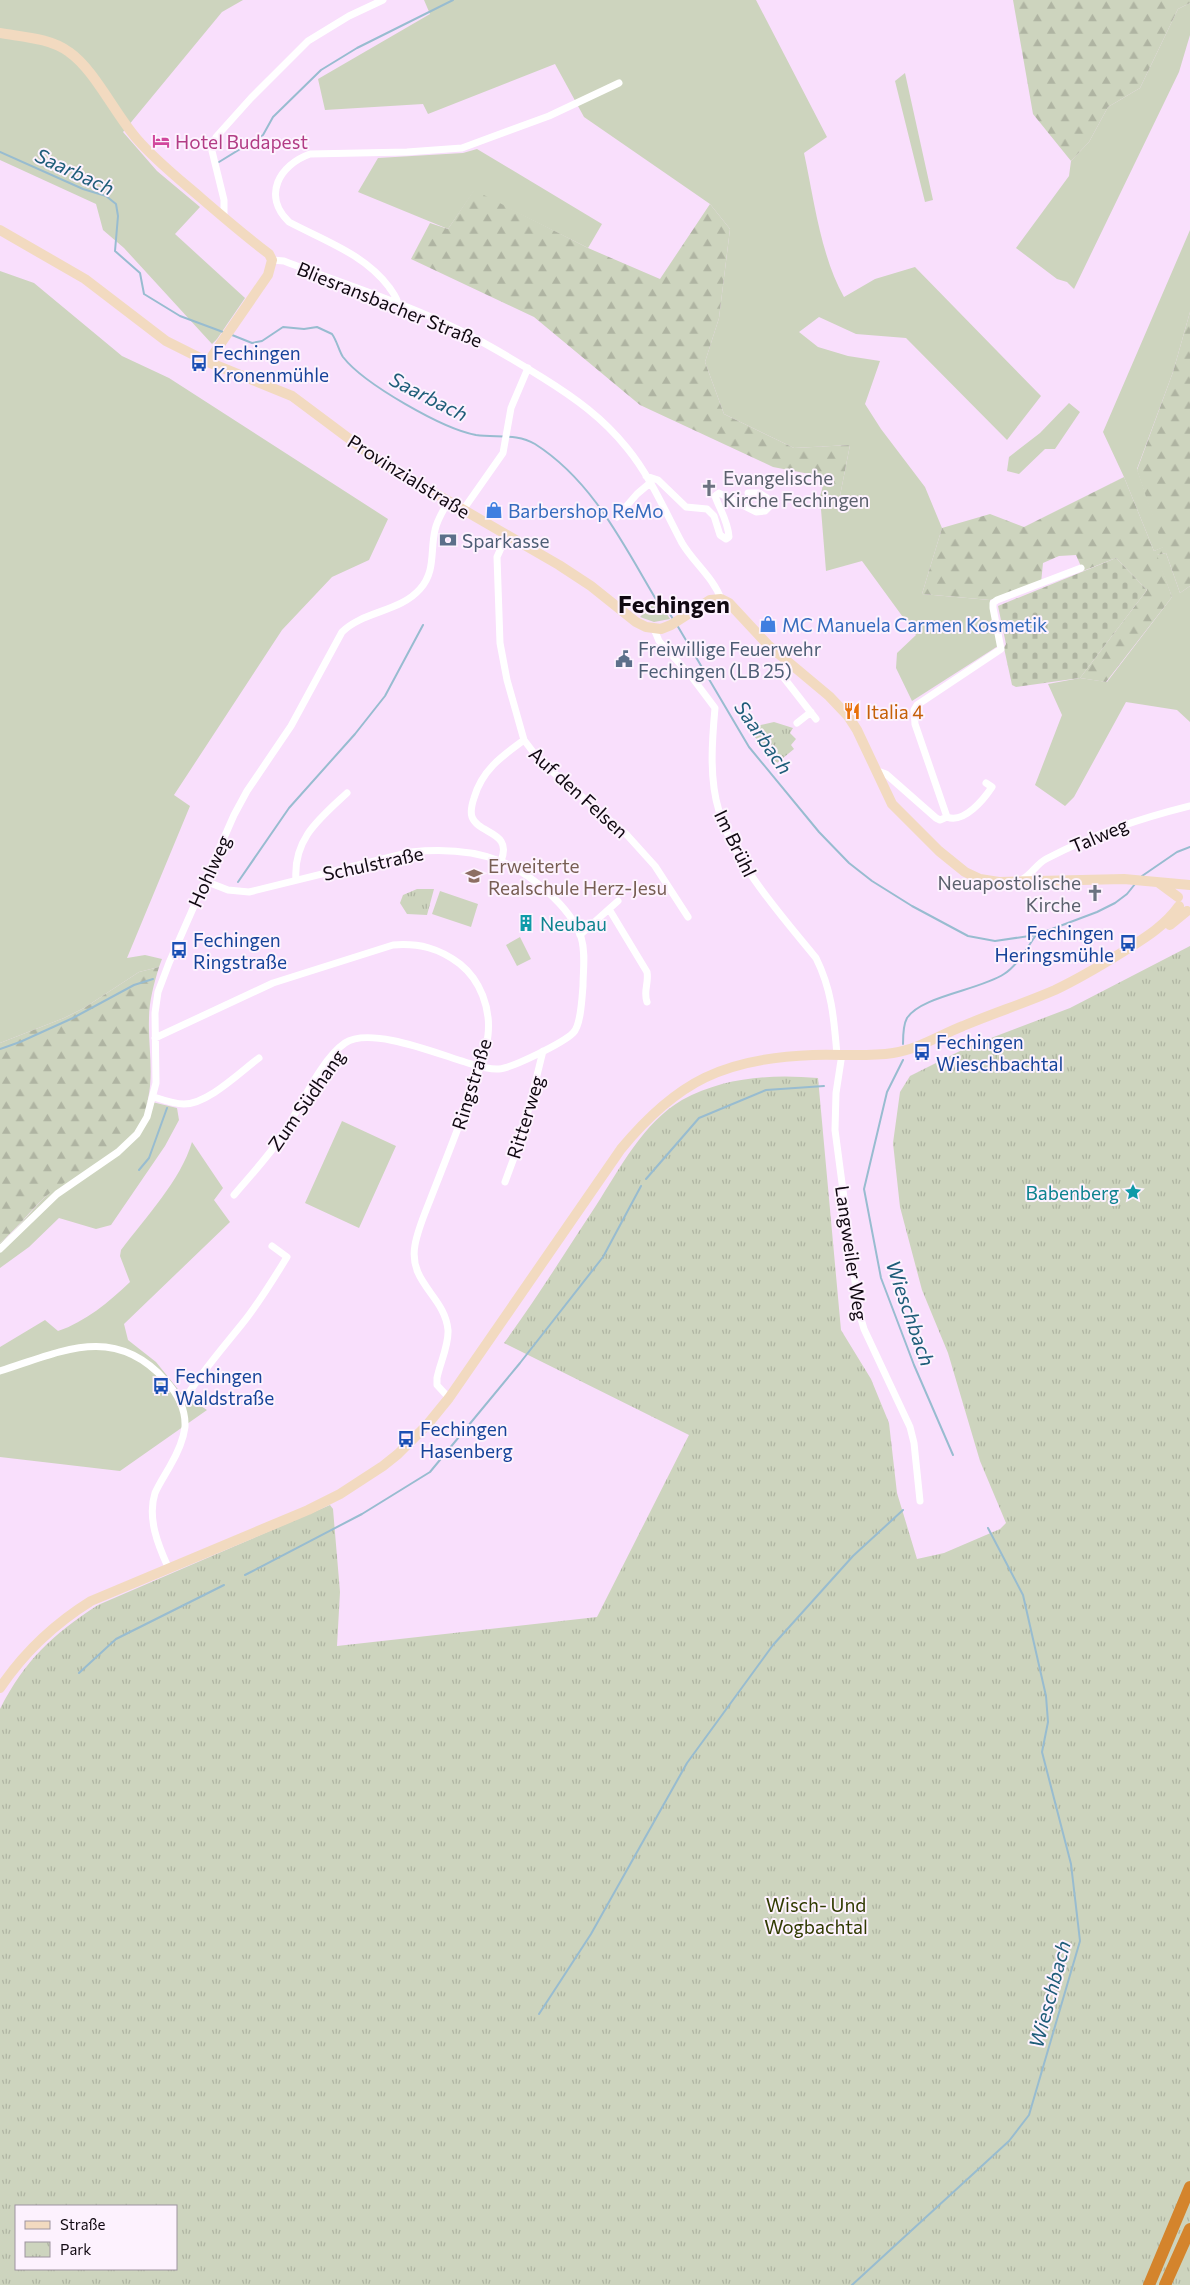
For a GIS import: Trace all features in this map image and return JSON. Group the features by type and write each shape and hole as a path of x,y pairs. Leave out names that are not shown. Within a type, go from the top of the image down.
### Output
{"highway":[{"path":"1149,2285 1190,2187"},
{"path":"1165,2285 1190,2229"}],"main road":[{"name":"Bliesransbacher Straße","path":"0,33 57,45 76,57 85,67 115,112 138,140 172,174 268,254 272,260"},
{"name":"Provinzialstraße","path":"0,230 85,279 166,341 208,362 292,396 362,450 591,586 636,622 654,629"},
{"path":"208,362 268,275 272,260"},
{"path":"654,629 671,625 705,603 721,599 729,603 789,664 830,696 848,716 857,730 892,804 898,812 957,867 980,879 1018,882 1124,880 1153,881 1190,886"},
{"path":"1153,881 1185,909"},
{"path":"0,1688 16,1665 38,1640 65,1617 91,1601 168,1567 308,1510 340,1494 398,1454 427,1425 449,1398 621,1149 637,1129 663,1104 696,1081 730,1067 772,1059 895,1052 924,1044 960,1027 1059,988 1162,931 1185,909 1184,891 1190,891"},
{"path":"1136,944 1185,909"}],"street":[{"path":"224,218 224,200 212,152 216,137 250,98 308,41 349,16 383,0"},
{"path":"398,304 396,297 382,278 362,260 289,222 282,216 276,199 276,188 288,167 299,158 310,154 407,152 472,146 549,116 619,83"},
{"name":"Bliesransbacher Straße","path":"272,260 284,261 398,304 459,330 528,368 594,413 628,448 690,555 715,586 721,599"},
{"path":"463,510 498,463 506,443 511,408 528,368"},
{"path":"617,517 648,480 658,480 686,506 706,509 714,516 720,536 726,539 729,536 724,514 715,496 719,493 761,513 770,506 767,498 759,493 748,493"},
{"name":"Hohlweg","path":"0,1249 10,1242 46,1203 118,1152 137,1134 147,1118 154,1098 156,1038 154,1013 158,992 205,881 247,791 291,726 342,632 356,621 389,608 421,588 433,561 435,529 448,502"},
{"path":"501,861 504,853 503,845 500,840 474,820 471,808 480,781 488,769 524,740 507,680 500,643 497,557 507,535"},
{"path":"947,816 918,733 914,710 917,706 1001,649 993,608 997,600 1081,568"},
{"name":"Im Brühl","path":"654,629 659,641 691,676 715,708 713,734 714,773 719,812 753,880 816,958 822,970 831,997 840,1054"},
{"path":"789,664 784,678 816,719"},
{"path":"797,723 811,712"},
{"name":"Auf den Felsen","path":"524,740 540,760 632,841 654,866 688,917"},
{"path":"875,770 886,774 940,820 947,816 954,818 972,811 984,799 992,787 986,783"},
{"path":"296,880 296,857 300,844 321,818 347,793"},
{"name":"Talweg","path":"1018,882 1030,876 1037,864 1096,834 1138,819 1190,806"},
{"name":"Schulstraße","path":"205,881 228,890 249,892 410,852 425,850 454,851 501,861 542,886 557,899 580,936 584,961 578,1026 574,1033 543,1051 513,1065 498,1069 480,1066"},
{"path":"580,936 618,901"},
{"path":"609,909 647,972 648,981 644,992 647,1002"},
{"name":"Ringstraße","path":"156,1038 279,980 393,945 413,944 434,948 451,957 473,977 485,1002 488,1034 480,1066 420,1227 413,1258 419,1278 438,1304 446,1322 448,1332 436,1378 438,1385 449,1398"},
{"name":"Zum Südhang","path":"234,1195 281,1137 327,1062 346,1042 365,1038 392,1039 480,1066"},
{"name":"Ritterweg","path":"505,1182 522,1136 543,1051"},
{"name":"Langweiler Weg","path":"840,1054 835,1103 835,1130 858,1312 864,1329 910,1427 914,1444 920,1501"},
{"path":"154,1098 184,1104 196,1102 207,1097 259,1058"},
{"path":"182,1403 201,1372 243,1323 269,1287 287,1257 272,1246"},
{"path":"0,1371 56,1352 82,1346 101,1346 121,1349 146,1361 176,1394 182,1403 185,1418 183,1438 155,1494 153,1508 155,1537 168,1567"}],"green space":[{"path":"0,0 243,0 222,12 123,132 157,171 200,207 175,234 245,298 212,344 124,248 103,230 96,204 0,160"},
{"path":"424,0 756,0 827,137 804,153 829,264 844,297 875,279 915,267 1041,396 1007,440 906,338 856,334 819,317 799,332 818,347 848,356 880,361 865,404 881,429 925,487 942,528 922,594 990,600 998,646 912,701 896,668 897,653 916,635 862,561 826,571 820,497 839,501 850,445 794,448 724,414 705,362 719,318 730,229 710,204 584,117 555,64 428,114 423,104 325,110 318,79 430,14"},
{"path":"1013,0 1190,0 1190,3 1178,9 1140,88 1108,107 1089,142 1071,161 1033,114"},
{"path":"1190,3 1190,35 1179,72 1074,289 1067,282 1057,279 1016,248 1069,176 1071,161 1089,142 1108,107 1140,88 1178,9"},
{"path":"905,73 933,200 925,202 895,81"},
{"path":"477,149 602,224 588,248 474,191 448,229 358,192 378,158 463,153"},
{"path":"474,190 588,248 660,279 710,204 730,229 719,318 705,362 724,414 794,448 850,445 839,501 820,497 825,477 773,467 640,405 534,317 411,259 430,223 448,229"},
{"path":"1190,230 1190,312 1173,372 1137,469 1164,547 1154,551 1124,477 1103,432"},
{"path":"0,271 34,283 122,356 169,378 388,519 369,560 332,577 282,630 174,795 190,806 127,958 145,955 162,959 159,967 139,972 84,1008 64,1018 0,1043"},
{"path":"1190,312 1190,586 1180,593 1166,553 1157,555 1172,597 1106,682 1080,678 1147,590 1116,558 1083,571 1076,555 1059,556 1043,563 1041,583 990,600 922,594 942,528 990,514 1024,527 1124,477 1154,551 1163,547 1137,470 1173,372"},
{"path":"1069,403 1080,412 1055,449 1045,449 1019,474 1007,471 1009,457 1040,433"},
{"path":"1166,553 1180,593 1190,586 1190,722 1177,710 1126,702 1074,797 1065,806 1035,785 1062,715 1048,684 1080,678 1107,682 1172,597 1156,555"},
{"path":"1116,558 1147,590 1080,678 1016,687 1012,685 998,606"},
{"path":"653,603 665,611 670,619 654,622 640,617"},
{"path":"774,722 793,728 790,733 796,739 791,745 794,749 777,763 754,736 752,727"},
{"path":"417,889 434,889 427,915 407,914 400,903 403,895"},
{"path":"440,891 478,904 471,927 432,914"},
{"path":"520,937 531,959 517,966 506,945"},
{"name":"Wisch- Und Wogbachtal","path":"1190,946 1190,2285 0,2285 0,1709 19,1676 53,1638 98,1605 330,1505 333,1509 340,1592 337,1646 597,1617 689,1435 504,1343 624,1161 656,1120 668,1109 698,1092 714,1086 748,1079 765,1077 818,1078 841,1330 871,1379 889,1423 897,1493 917,1559 944,1553 1000,1529 1006,1523 980,1461 948,1353 922,1290 900,1207 893,1143 900,1092 910,1076 970,1046 1070,1008"},
{"path":"159,967 150,1006 150,1089 142,1117 120,1145 43,1199 0,1243 0,1043 64,1018 84,1008 139,972"},
{"path":"148,1101 177,1108 179,1120 165,1146 111,1225 96,1229 59,1218 29,1247 0,1268 0,1243 9,1236 42,1200"},
{"path":"342,1121 396,1146 359,1228 305,1203"},
{"path":"192,1142 223,1188 214,1200 230,1222 124,1324 128,1340 156,1362 181,1393 207,1410 120,1471 0,1457 0,1347 45,1320 58,1331 78,1322 105,1304 130,1282 120,1256 121,1250 171,1184 187,1156"}],"waterway":[{"path":"219,162 263,135 273,117 321,70 357,48 453,0"},
{"name":"Saarbach","path":"0,152 83,189 106,196 116,204 118,216 115,251 140,273 144,294 180,316 223,332"},
{"name":"Saarbach","path":"232,335 252,343 262,341 283,327 304,329 317,327 332,334 343,357 353,368 386,392 425,415 476,435 521,438 535,444 556,459 590,495 619,536 657,601 665,606 673,619"},
{"path":"238,882 289,808 355,734 385,696 423,625"},
{"name":"Saarbach","path":"677,625 749,747 819,832 849,863 872,881 912,906 968,936 995,941 1036,935 1097,912 1115,903 1127,894 1135,884"},
{"name":"Saarbach","path":"1142,876 1177,852 1190,847"},
{"name":"Wieschbach","path":"903,1044 906,1021 914,1010 938,999 994,980 1009,971 1036,935"},
{"path":"0,1049 73,1018 134,985 153,979"},
{"name":"Wieschbach","path":"903,1060 887,1092 864,1189 881,1278 914,1365 953,1455"},
{"path":"646,1179 699,1118 766,1090 824,1086"},
{"path":"139,1170 149,1158 167,1108"},
{"path":"245,1575 362,1514 430,1472 520,1363 603,1257 641,1186"},
{"path":"539,2014 591,1934 687,1763 773,1645 853,1556 903,1510"},
{"name":"Wieschbach","path":"852,2285 1009,2141 1029,2115 1080,1941 1071,1864 1042,1752 1048,1722 1046,1696 1023,1595 988,1528"},
{"path":"79,1673 116,1639 224,1585"}],"place":[{"name":"Hotel Budapest","path":"161,141"},
{"name":"Fechingen Kronenmühle","path":"199,363"},
{"name":"Evangelische Kirche Fechingen","path":"709,488"},
{"name":"Barbershop ReMo","path":"494,510"},
{"name":"Sparkasse","path":"448,540"},
{"name":"MC Manuela Carmen Kosmetik","path":"768,624"},
{"name":"Freiwillige Feuerwehr Fechingen (LB 25)","path":"624,659"},
{"name":"Italia 4","path":"852,711"},
{"name":"Erweiterte Realschule Herz-Jesu","path":"474,876"},
{"name":"Neuapostolische Kirche","path":"1095,893"},
{"name":"Neubau","path":"526,923"},
{"name":"Fechingen Heringsmühle","path":"1128,943"},
{"name":"Fechingen Ringstraße","path":"179,950"},
{"name":"Fechingen Wieschbachtal","path":"922,1052"},
{"name":"Babenberg","path":"1133,1192"},
{"name":"Fechingen Waldstraße","path":"161,1386"},
{"name":"Fechingen Hasenberg","path":"406,1439"}],"district":[{"name":"Fechingen","path":"674,603"}]}
